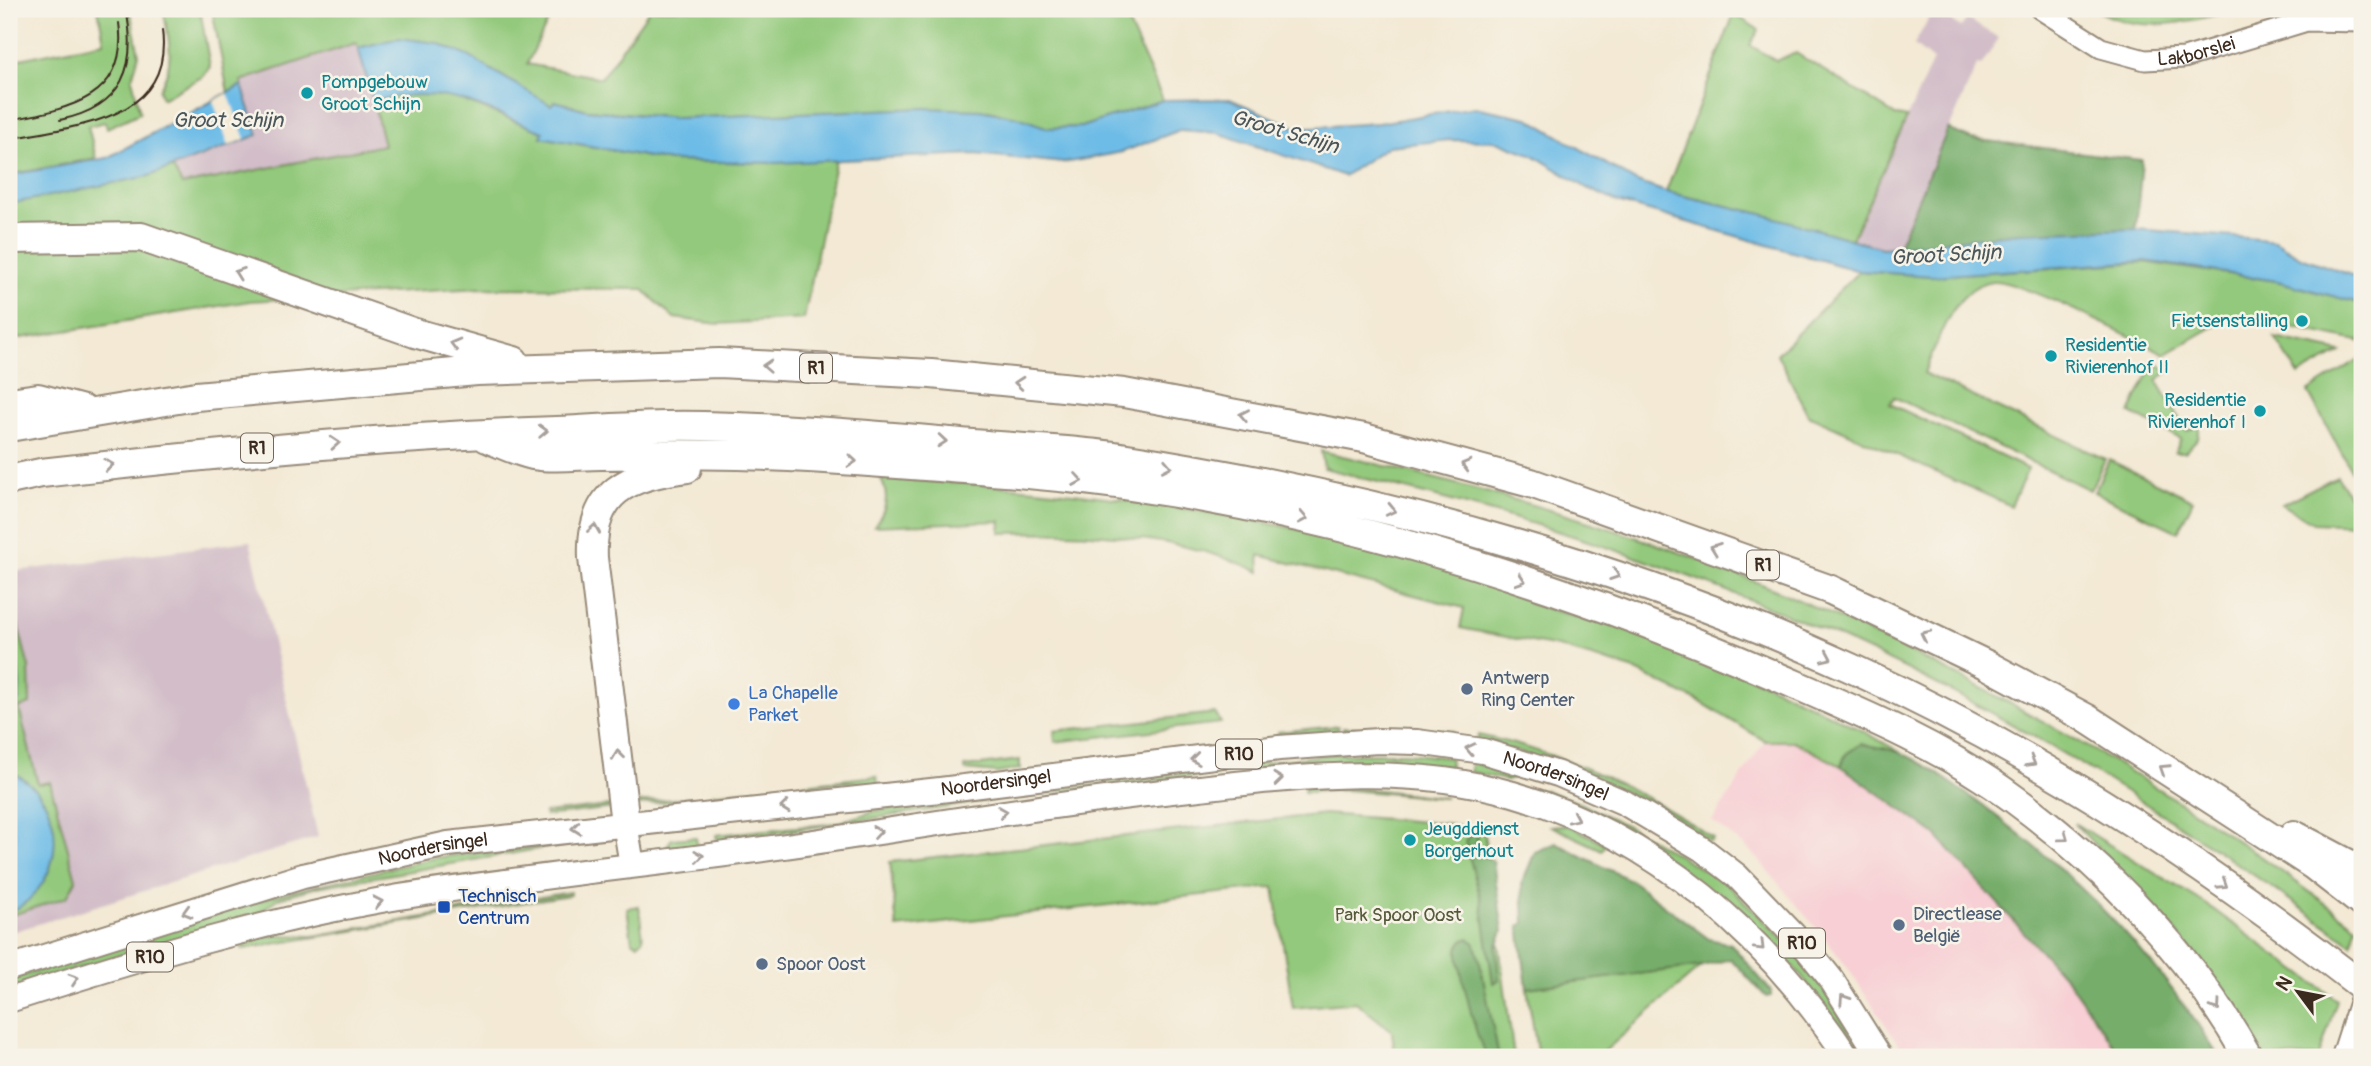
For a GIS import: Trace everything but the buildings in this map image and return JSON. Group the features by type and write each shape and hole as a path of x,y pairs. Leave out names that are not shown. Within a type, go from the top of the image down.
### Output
{"highway":[{"name":"R1","path":"9,239 141,237 415,333 544,369"},
{"name":"R1","path":"9,427 196,397 477,371 719,363 931,374 1124,393 1364,438 1531,483 1831,590 1987,665 2086,718 2313,865 2362,904"},
{"path":"9,402 38,398 92,413"},
{"name":"R1","path":"9,480 41,473 257,448 475,433 699,425 1117,456 1349,500 1480,531 1713,609 1857,670 1972,728 2052,774 2275,918 2362,986"},
{"path":"475,433 534,456 784,456 1041,474 1252,508 1327,523 1438,554 1676,632 1865,714 1966,768 2010,796 2075,846 2143,912 2192,974 2248,1057"},
{"path":"625,823 593,558 595,519 604,501 621,488 656,472 784,456"},
{"path":"2194,788 2340,857 2362,871"}],"main road":[{"name":"Noordersingel","path":"9,968 328,870 448,844 940,790 1279,748 1378,741 1459,746 1513,759 1588,786 1625,803 1702,849 1737,876 1807,949 1831,979 1880,1057"},
{"name":"Noordersingel","path":"9,1000 97,972 292,919 396,898 817,842 1135,795 1363,773 1416,775 1510,793 1607,832 1657,860 1762,948 1821,1019 1847,1057"},
{"path":"625,823 632,865"},
{"path":"2344,1057 2362,1001"}],"street":[{"name":"Lakborslei","path":"2040,9 2101,48 2145,60 2184,58 2307,21 2362,22"}],"shaded area":[{"path":"1934,9 1947,9 1943,16 1961,27 1967,19 1999,38 1981,66 1977,65 1898,246 1882,248 1851,241 1933,60 1914,45"},
{"path":"357,43 385,144 181,185 173,168 257,135 240,82"},
{"path":"250,541 318,837 9,933 9,572"},
{"path":"1765,741 1793,741 1808,746 1895,803 1936,835 2068,981 2122,1057 1907,1057 1848,968 1818,930 1752,852 1712,821"}],"green space":[{"path":"98,9 130,9 139,55 132,78 140,113 107,128 105,122 88,126 96,158 9,175 9,61 104,42"},
{"path":"163,9 200,9 210,67 202,77 162,99 159,90 168,70 170,50"},
{"path":"212,9 285,9 287,16 322,9 554,9 527,64 601,78 650,9 1122,9 1163,100 1081,127 1048,128 993,111 857,111 678,118 587,110 555,101 551,105 399,38 358,48 356,43 241,81 242,85 228,93"},
{"path":"2094,9 2226,9 2223,13 2173,23 2142,24 2110,17"},
{"path":"1734,14 1759,30 1750,45 1776,61 1796,53 1897,116 1907,118 1851,241 1762,214 1666,192"},
{"path":"407,93 449,95 543,132 541,137 670,161 777,163 836,158 804,319 718,324 674,318 642,289 481,288 250,301 9,340 9,203 173,168 182,185 384,145 373,101"},
{"path":"1948,129 1971,139 2142,160 2136,229 2021,233 1898,246"},
{"path":"2143,262 2277,281 2362,304 2362,342 2242,316 2230,317 2166,354 2025,289 1992,281 1979,285 1954,309 1924,373 2105,459 2090,490 1894,397 1890,404 2028,469 2011,506 1808,415 1777,354 1859,271 1932,276"},
{"path":"2275,338 2341,352 2299,375"},
{"path":"2362,357 2362,490 2308,392"},
{"path":"2154,362 2170,371 2157,380 2187,431 2200,425 2198,438 2185,452 2175,452 2181,439 2130,413"},
{"path":"1321,451 1508,498 1631,536 1751,580 1866,631 2033,716 2192,811 2356,926 2352,944 2220,852 2085,766 1944,688 1872,653 1735,594 1606,547 1486,510 1324,468"},
{"path":"2109,460 2193,500 2178,532 2094,492"},
{"path":"2337,476 2360,513 2360,525 2313,523 2282,504"},
{"path":"881,479 1009,487 1136,501 1263,522 1389,549 1530,593 1528,603 1584,619 1618,624 1765,683 1856,727 1900,752 1861,744 1846,754 1841,766 1793,741 1765,741 1702,703 1632,669 1558,647 1460,628 1464,608 1259,555 1260,572 1198,550 1132,538 1065,533 1000,533 1001,521 874,526 885,504"},
{"path":"9,601 13,606 29,668 30,704 19,708 38,784 50,782 76,880 67,897 9,916"},
{"path":"1215,713 1221,723 1055,742 1054,731"},
{"path":"1338,726 1337,732 1278,736 1278,732"},
{"path":"1343,727 1453,731 1452,736 1343,731"},
{"path":"1478,735 1541,752 1601,775 1658,803 1713,838 1710,842 1653,806 1598,780 1542,759 1477,740"},
{"path":"1861,744 1898,752 1927,767 2011,827 2045,856 2110,916 2140,949 2168,983 2219,1057 2122,1057 2068,981 1936,835 1841,766 1846,754"},
{"path":"1405,753 1451,758 1450,767 1358,761 1272,768 1007,798 717,842 716,835 837,823 874,811 1333,754"},
{"path":"1020,760 1020,769 998,773 965,770 965,767"},
{"path":"1471,762 1513,772 1517,776 1506,780 1470,772"},
{"path":"877,776 878,785 846,782 713,796 713,794"},
{"path":"1304,786 1357,788 1445,798 1346,790 1304,792"},
{"path":"1544,790 1580,803 1631,828 1726,883 1793,949 1823,989 1866,1057 1860,1057 1834,1017 1799,973 1744,917 1540,791"},
{"path":"691,799 546,816 544,813"},
{"name":"Park Spoor Oost","path":"1325,814 1451,824 1484,832 1514,1057 1395,1057 1392,1031 1356,1002 1293,1008 1274,887 897,928 890,862"},
{"path":"2074,823 2206,904 2337,1000 2319,1057 2263,1057 2245,1024 2201,963 2152,905"},
{"path":"1551,826 1570,826 1606,844 1602,850"},
{"path":"1473,831 1478,837 1476,850 1493,861 1503,931 1496,948 1499,980 1493,983 1481,900 1465,841"},
{"path":"696,837 697,846 672,849 667,845 672,839"},
{"path":"579,842 317,887 279,898 255,916 9,989 9,980 279,894 439,857"},
{"path":"1556,843 1632,881 1709,939 1731,944 1771,991 1771,996 1766,997 1731,959 1702,966 1527,988 1519,926 1524,923 1522,883 1535,852"},
{"path":"570,892 570,895 242,949 240,942 273,935 313,936"},
{"path":"639,906 643,939 638,944 632,941 627,908"},
{"path":"1469,938 1475,944 1479,958 1499,1057 1484,1057 1484,1049 1466,992 1458,949 1462,942"},
{"path":"1702,966 1598,1057 1538,1057 1527,988"}],"water":[{"name":"Groot Schijn","path":"399,38 437,43 468,56 551,105 555,101 587,110 677,118 925,108 980,110 1018,117 1048,128 1081,127 1163,100 1230,99 1297,128 1378,123 1475,107 1528,118 1637,182 1666,192 1762,214 1882,248 2021,233 2136,229 2258,239 2275,241 2301,257 2362,279 2362,304 2277,281 2145,261 1932,276 1859,271 1617,202 1587,188 1533,155 1497,141 1450,140 1388,146 1344,176 1218,133 1180,130 1122,152 1064,163 975,154 777,163 670,161 541,137 543,132 479,106 441,96 399,96 373,101 358,48"},
{"name":"Groot Schijn","path":"242,85 258,135 149,176 9,204 9,175 107,158"},
{"path":"9,643 20,683 17,704 9,723"},
{"path":"9,771 30,784 44,801 52,820 55,842 52,863 43,883 29,900 9,913"}],"pier":[{"path":"228,93 245,139 229,146 213,101"}],"tram line":[{"path":"60,120 99,105 112,94 121,81 130,49 126,9"},
{"path":"9,120 72,105 90,96 104,84 115,69 120,49 119,23"},
{"path":"9,139 89,123 114,114 136,101 152,84 161,61 162,30"},
{"path":"2354,1057 2362,1032"}],"place":[{"name":"Pompgebouw Groot Schijn","path":"307,93"},
{"name":"Fietsenstalling","path":"2302,321"},
{"name":"Residentie Rivierenhof II","path":"2051,356"},
{"name":"Residentie Rivierenhof I","path":"2260,411"},
{"name":"Antwerp Ring Center","path":"1467,689"},
{"name":"La Chapelle Parket","path":"734,704"},
{"name":"Jeugddienst Borgerhout","path":"1410,840"},
{"name":"Technisch Centrum","path":"444,907"},
{"name":"Directlease België","path":"1899,925"},
{"name":"Spoor Oost","path":"762,964"}]}
